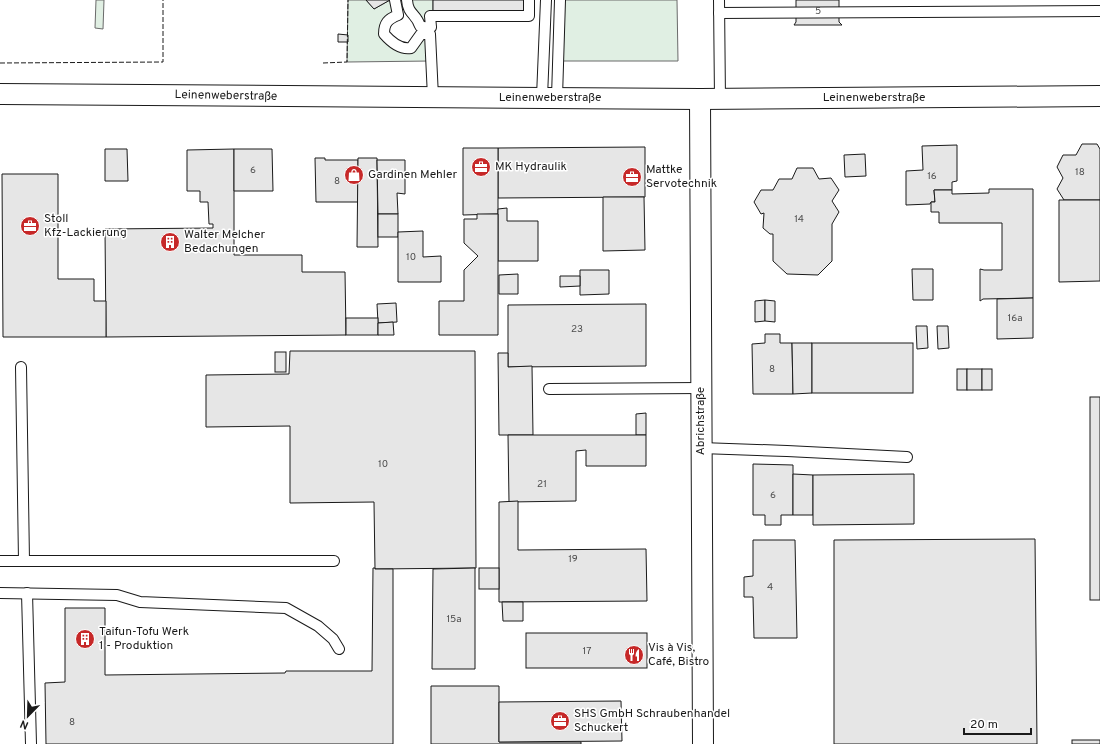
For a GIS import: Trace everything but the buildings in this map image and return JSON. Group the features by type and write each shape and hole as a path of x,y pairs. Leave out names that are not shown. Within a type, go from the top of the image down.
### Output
{"street":[{"name":"Leinenweberstraße","path":"0,94 700,99 1100,96"},
{"name":"Abrichstraße","path":"700,99 702,744"}],"lane":[{"path":"395,0 398,15 387,21 384,27 384,34 393,43 406,49 412,48 421,34 430,34 433,98"},
{"path":"407,0 407,9 418,21 420,26 428,28 431,27 430,16 529,16 529,0"},
{"path":"546,0 550,97"},
{"path":"550,97 560,0"},
{"path":"719,0 720,99"},
{"path":"719,13 1100,11"},
{"path":"21,366 24,561"},
{"path":"549,389 701,388"},
{"path":"701,448 907,457"},
{"path":"0,561 334,561"},
{"path":"0,593 117,595 140,602 286,608 318,626 333,639 339,650"},
{"path":"27,593 31,744"}],"green space":[{"path":"96,0 104,0 103,29 95,28"},
{"path":"348,0 366,0 374,9 390,0 395,0 398,15 384,34 406,49 430,34 431,61 347,62"},
{"path":"407,0 433,0 433,16 428,28"},
{"path":"560,0 677,0 678,61 558,61"}],"fence":[{"path":"0,63 163,62 163,0"},
{"path":"323,63 347,62 348,0"}],"place":[{"name":"MK Hydraulik","path":"481,167"},
{"name":"Gardinen Mehler","path":"354,175"},
{"name":"Mattke Servotechnik","path":"632,177"},
{"name":"Stoll Kfz-Lackierung","path":"30,226"},
{"name":"Walter Melcher Bedachungen","path":"170,242"},
{"name":"Taifun-Tofu Werk 1 - Produktion","path":"85,639"},
{"name":"Vis à Vis, Café, Bistro","path":"634,655"},
{"name":"SHS GmbH Schraubenhandel Schuckert","path":"560,721"}]}
